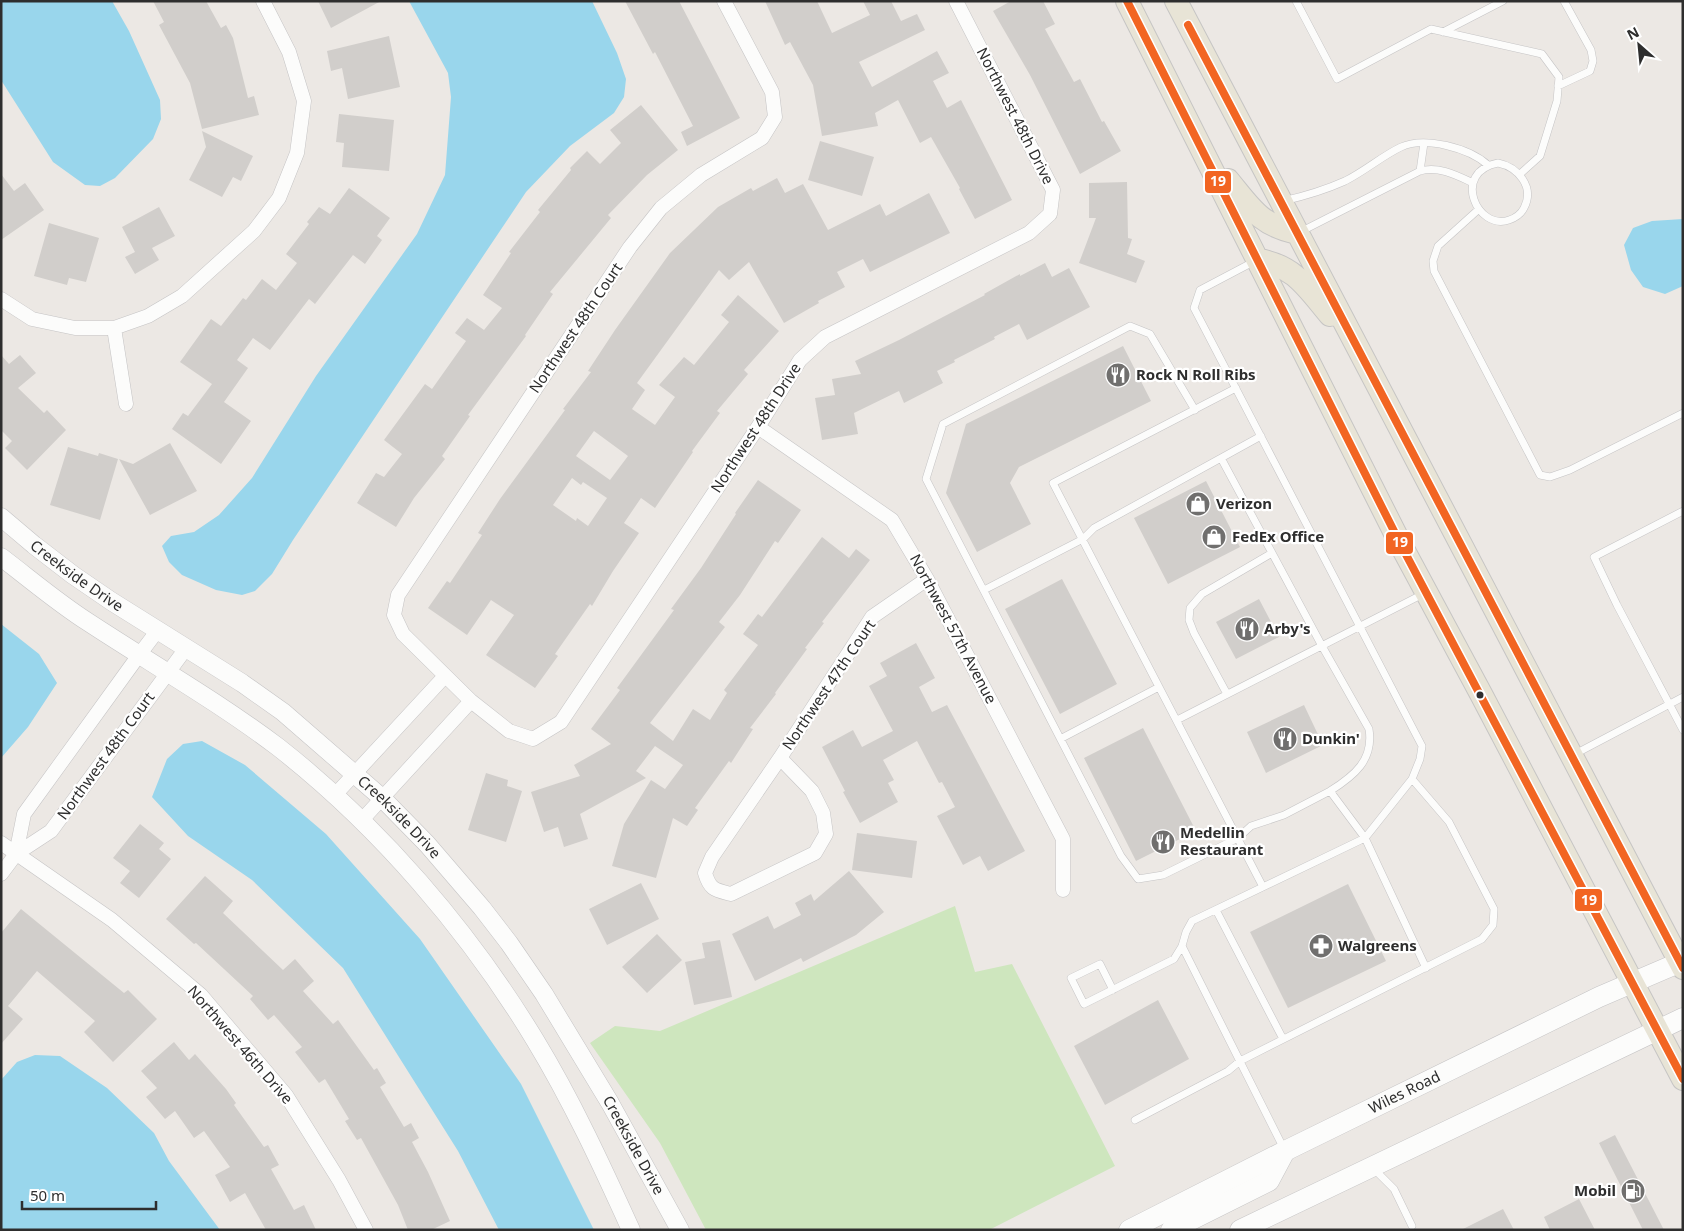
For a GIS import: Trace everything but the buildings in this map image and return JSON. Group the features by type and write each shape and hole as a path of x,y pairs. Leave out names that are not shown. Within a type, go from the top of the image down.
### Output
{"main road":[{"path":"1127,1 1426,592 1486,702 1683,1079"},
{"path":"1176,1 1682,964"},
{"path":"1202,149 1260,218 1284,230 1297,233"},
{"path":"1258,260 1272,262 1298,278 1357,348"},
{"name":"Wiles Road","path":"1129,1230 1599,997 1632,982 1682,964"},
{"path":"1240,1230 1683,1018"},
{"path":"1171,1230 1269,1181 1285,1151"}],"street":[{"path":"1,299 32,319 74,328 114,328 148,316 182,296 254,231 279,198 297,153 304,101 289,52 263,1"},
{"name":"Northwest 48th Court","path":"445,676 403,634 394,615 398,595 630,247 661,208 701,175 762,138 775,117 772,92 724,1"},
{"name":"Northwest 48th Drive","path":"445,676 471,701 509,731 533,739 561,722 758,427 800,360 825,337 1029,233 1050,214 1053,190 956,1"},
{"path":"114,328 126,404"},
{"name":"Northwest 57th Avenue","path":"758,427 892,520 928,579 1063,840 1063,890"},
{"name":"Creekside Drive","path":"1,517 73,575 187,647 283,712 355,773 427,844 482,908 544,994 610,1103 680,1230"},
{"name":"Creekside Drive","path":"1,557 85,621 228,710 280,749 334,796 396,855 471,943 536,1040 600,1162 631,1230"},
{"name":"Northwest 47th Court","path":"780,758 812,791 823,813 826,834 815,853 731,894 716,891 708,885 705,874 712,857 780,758 872,617 928,579"},
{"name":"Northwest 48th Court","path":"16,854 24,814 158,630"},
{"name":"Northwest 48th Court","path":"1,874 16,854 51,831 187,647"},
{"path":"334,796 445,676"},
{"path":"361,821 471,701"},
{"name":"Northwest 46th Drive","path":"1,843 112,920 201,995 286,1095 339,1180 366,1230"}],"lane":[{"path":"1296,1 1337,80 1430,29 1542,54 1559,77 1557,102 1540,156 1520,174"},
{"path":"1443,32 1503,1"},
{"path":"1558,86 1590,71 1593,61 1591,50 1564,1"},
{"path":"1420,171 1424,143"},
{"path":"1280,201 1318,193 1347,180 1403,146 1424,143 1451,146 1478,156 1488,164"},
{"path":"1498,163 1508,165 1520,174 1527,190 1527,200 1523,210 1516,217 1506,221 1496,221 1487,217 1473,200 1473,183 1480,170 1488,164 1498,163"},
{"path":"1297,233 1420,171 1429,169 1440,170 1473,183"},
{"path":"1479,209 1438,246 1434,261 1434,271 1540,475 1550,478 1570,470 1683,413"},
{"path":"1113,990 1100,964 1071,978 1084,1004 1113,990 1174,959 1182,946 1192,921 1365,838 1412,779 1420,759 1422,746 1194,308 1200,290 1258,260"},
{"path":"1195,410 1150,334 1130,326 943,424 926,479 1062,738 1121,856 1138,879 1163,875 1238,838 1251,826 1284,815 1330,791 1349,779 1366,758 1371,743 1368,729 1221,458"},
{"path":"1236,388 1054,482 1263,887"},
{"path":"984,590 1083,539 1094,528 1261,436"},
{"path":"1683,511 1594,557 1617,605 1683,730"},
{"path":"1227,694 1194,633 1189,620 1190,608 1202,594 1272,554"},
{"path":"1177,720 1426,592"},
{"path":"1062,738 1159,687"},
{"path":"1571,755 1683,697"},
{"path":"1135,1120 1228,1071 1240,1061 1482,939 1494,925 1494,909 1449,822 1412,779"},
{"path":"1330,791 1365,838 1426,968"},
{"path":"1216,910 1283,1039"},
{"path":"1182,946 1285,1151"},
{"path":"1372,1167 1394,1189 1412,1226"}],"green space":[{"path":"955,906 975,972 1012,964 1115,1166 989,1230 706,1230 660,1143 590,1043 615,1026 660,1031"}],"water":[{"path":"1,1 112,1 129,31 160,100 161,119 153,139 115,178 100,186 85,185 53,162 1,80"},
{"path":"409,1 592,1 617,53 626,79 624,97 614,113 570,146 526,192 272,574 255,591 242,595 216,590 182,575 169,562 162,546 171,536 194,532 219,515 252,478 316,376 417,234 445,175 451,97 448,73"},
{"path":"1683,219 1683,286 1665,294 1643,287 1631,270 1624,245 1633,228 1652,221"},
{"path":"1,624 39,654 57,683 28,727 1,758"},
{"path":"202,741 245,765 326,834 420,939 521,1084 594,1230 499,1230 458,1151 343,968 252,880 188,836 152,797 167,759 183,744"},
{"path":"35,1055 60,1056 107,1088 154,1133 169,1161 220,1230 1,1230 1,1080 17,1062"}],"transit line":[{"name":"19","path":"1127,1 1402,547 1683,1079"},
{"name":"19","path":"1188,25 1683,968"}],"place":[{"name":"Rock N Roll Ribs","path":"1118,375"},
{"name":"Verizon","path":"1198,504"},
{"name":"FedEx Office","path":"1214,537"},
{"name":"Arby's","path":"1247,629"},
{"name":"Dunkin'","path":"1285,739"},
{"name":"Medellin Restaurant","path":"1163,842"},
{"name":"Walgreens","path":"1321,946"},
{"name":"Mobil","path":"1633,1191"}]}
